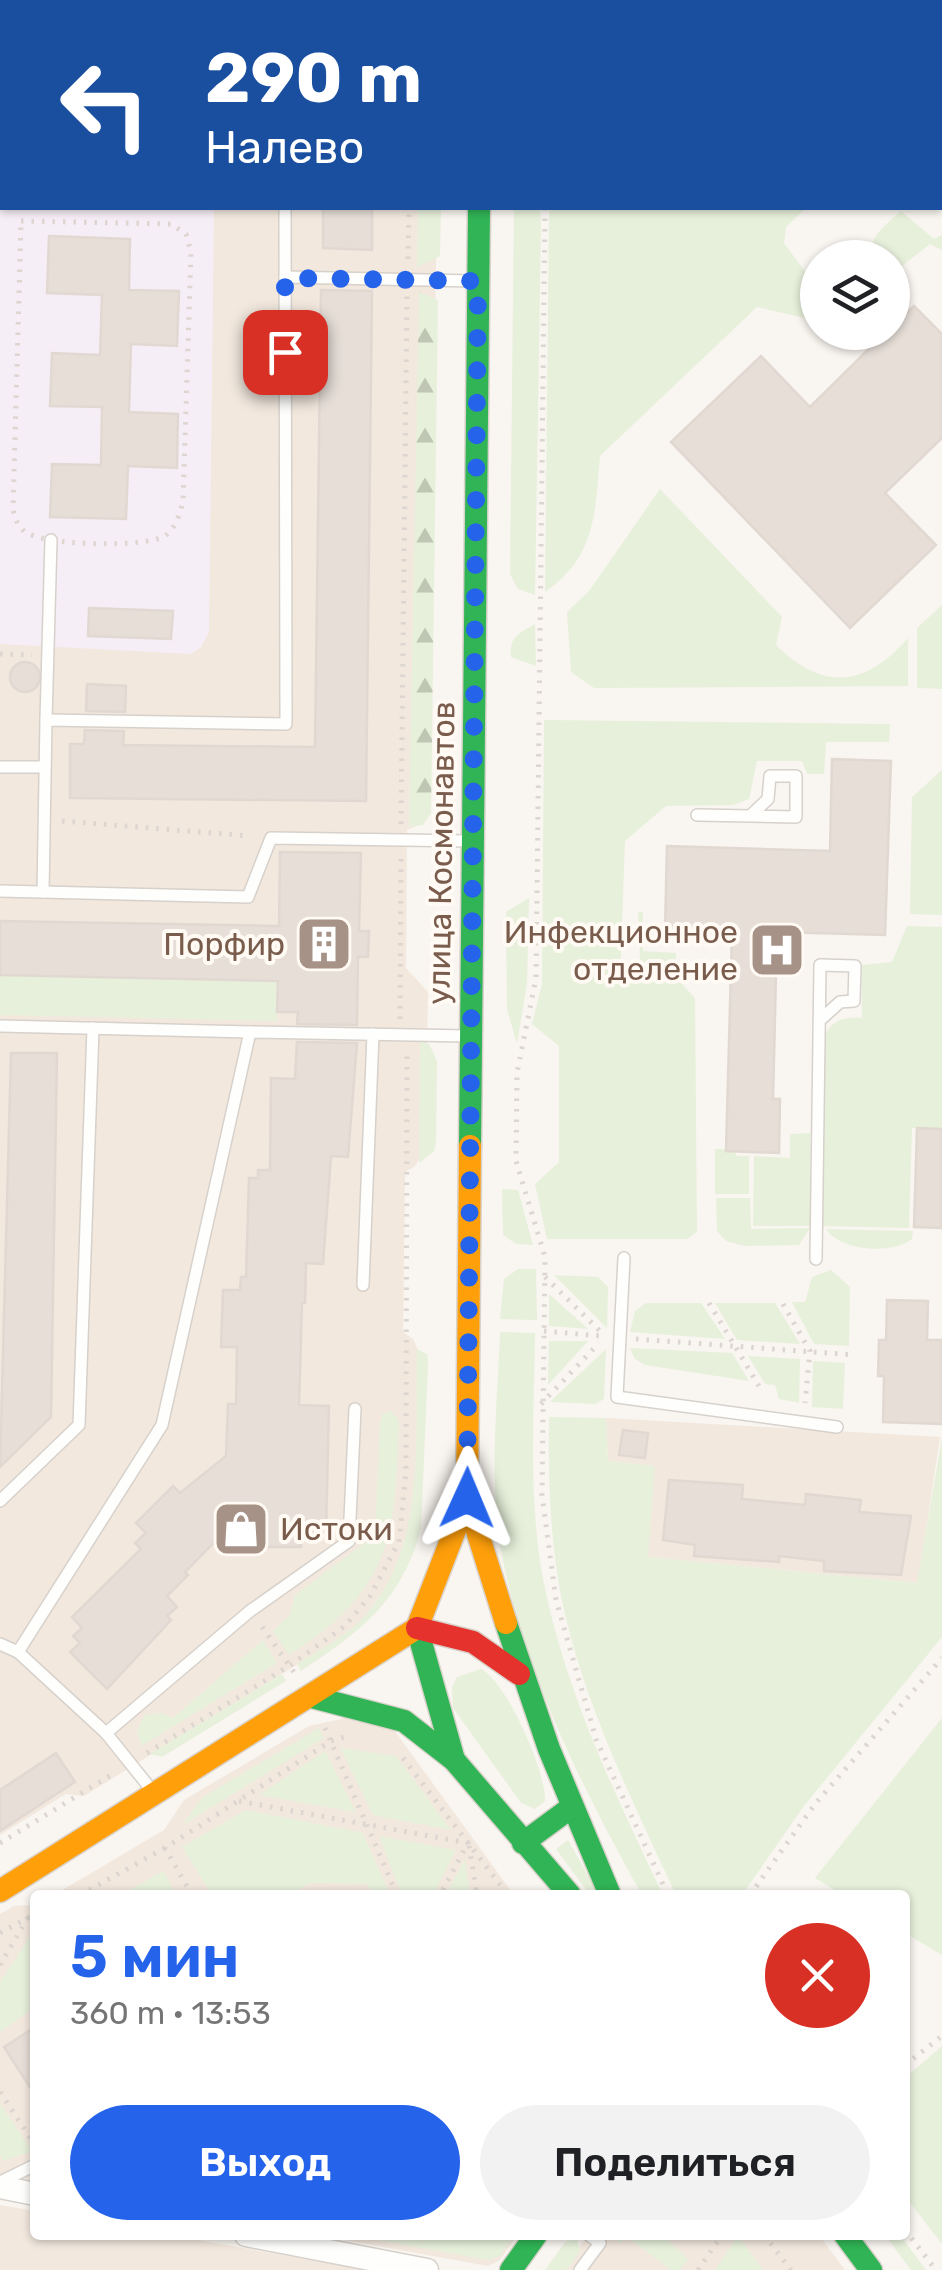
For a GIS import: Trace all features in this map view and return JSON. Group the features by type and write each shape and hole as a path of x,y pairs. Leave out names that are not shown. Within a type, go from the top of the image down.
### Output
{"main road":[{"name":"улица Космонавтов","path":"479,210 467,1498 520,1674 569,1809 608,1890"},
{"name":"улица Космонавтов","path":"417,1628 467,1498"},
{"path":"0,1891 417,1628 473,1642 520,1674"},
{"path":"417,1628 454,1760"},
{"path":"312,1697 404,1721 454,1760 565,1890"},
{"path":"523,1843 569,1809"},
{"path":"511,2270 532,2240"},
{"path":"848,2240 870,2270"}],"street":[{"path":"0,2185 30,2193"},
{"path":"272,2240 427,2270"}],"lane":[{"path":"46,720 286,724 284,210"},
{"path":"285,278 478,281"},
{"path":"43,892 51,540"},
{"path":"0,767 44,768"},
{"path":"697,814 750,816 796,817 796,776 770,776 768,799 750,816"},
{"path":"0,891 248,897 271,838 473,841"},
{"path":"816,1259 819,1021 820,965 855,966 854,1001 840,1002 819,1021"},
{"path":"0,1026 472,1036"},
{"path":"0,1502 79,1425 93,1028"},
{"path":"18,1652 162,1425 250,1032"},
{"path":"362,1285 373,1034"},
{"path":"624,1258 612,1337 617,1398 837,1426"},
{"path":"106,1733 250,1612 348,1541 355,1409"},
{"path":"0,1644 18,1652 106,1733 154,1793"},
{"path":"0,2185 30,2168"},
{"path":"580,2270 600,2243 596,2240"}],"path":[{"path":"546,210 536,978 517,1073 516,1161 538,1223 545,1277 542,1495 556,1600 596,1739 666,1890"},
{"path":"21,221 171,224 186,234 191,252 183,501 178,519 166,535 143,543 51,540 23,531 13,510 21,221"},
{"path":"0,654 48,656"},
{"path":"44,820 271,838"},
{"path":"545,1277 612,1337"},
{"path":"709,1303 759,1386"},
{"path":"783,1304 810,1351 804,1422"},
{"path":"544,1331 854,1354"},
{"path":"541,1405 612,1337"},
{"path":"250,1612 312,1697 395,1890"},
{"path":"754,1890 816,1804 942,1658"},
{"path":"89,1890 165,1848 330,1741 351,1735"},
{"path":"400,1755 504,1890"},
{"path":"238,1800 468,1843"},
{"path":"443,1890 468,1843"},
{"path":"468,1843 475,1890"},
{"path":"165,1848 189,1890"},
{"path":"0,1932 30,1916"},
{"path":"0,1966 30,1919"},
{"path":"910,2061 942,2036"},
{"path":"0,2092 30,2138"},
{"path":"910,2236 936,2270"},
{"path":"698,2270 719,2240"},
{"path":"768,2240 791,2270"}],"shaded area":[{"path":"0,210 437,210 426,809 416,826 407,830 406,968 428,992 425,1150 415,1166 405,1172 403,1332 413,1339 421,1357 416,1513 400,1567 358,1627 84,1796 66,1794 0,1835"},
{"path":"0,210 214,210 209,632 201,647 191,654 0,644"},
{"path":"606,1418 940,1437 918,1583 647,1557 654,1466 608,1461"},
{"path":"355,1716 394,1730 510,1890 62,1890 164,1830 184,1800 309,1726"},
{"path":"30,1905 30,2180 0,2174 0,1914 14,1906"},
{"path":"0,2205 30,2210 30,2240 198,2240 366,2270 0,2270"},
{"path":"345,2240 514,2240 499,2261 488,2266"},
{"path":"584,2240 823,2240 845,2270 562,2270"}],"green space":[{"path":"418,210 441,210 440,256 417,267"},
{"path":"514,210 540,210 535,595 518,589 510,574"},
{"path":"549,210 804,210 786,227 784,243 800,265 800,317 757,307 600,456 590,532 562,578 545,592"},
{"path":"901,211 934,239 942,235 942,250 930,244 910,260 910,240 874,240"},
{"path":"419,292 438,300 431,813 423,825 409,827"},
{"path":"660,489 782,617 776,645 794,660 811,671 844,678 876,666 908,638 908,686 594,688 571,672 567,612 589,591"},
{"path":"942,605 942,689 917,688 917,628"},
{"path":"535,624 536,666 511,657 516,636"},
{"path":"544,720 890,724 889,742 826,742 824,774 807,774 802,761 757,761 749,799 733,805 666,806 625,841 620,981 681,983 695,998 697,1232 687,1239 547,1239 535,1184 559,1162 559,1046 532,1024 542,984"},
{"path":"942,770 942,915 910,914 912,797"},
{"path":"529,898 527,984 517,1044 507,1009 506,912"},
{"path":"638,912 643,912 643,951 676,953 676,966 648,965 640,960"},
{"path":"907,926 942,927 942,1129 912,1128 909,1228 821,1226 823,1042 837,1022 862,1018 862,965 892,962"},
{"path":"0,975 278,981 277,1021 0,1015"},
{"path":"420,1041 429,1044 437,1061 436,1143 434,1151 419,1163"},
{"path":"810,1133 811,1226 753,1226 754,1156 790,1158 790,1134"},
{"path":"715,1149 735,1149 736,1156 749,1156 749,1194 715,1194"},
{"path":"502,1189 518,1190 533,1245 516,1244 503,1235"},
{"path":"716,1198 750,1198 751,1229 810,1228 799,1245 745,1246 726,1241 717,1231"},
{"path":"826,1229 913,1231 912,1239 903,1244 880,1249 843,1242"},
{"path":"518,1269 536,1269 537,1320 500,1319 504,1279"},
{"path":"831,1270 850,1287 849,1346 814,1344 792,1302 805,1302 812,1277"},
{"path":"554,1275 598,1277 608,1287 607,1328"},
{"path":"549,1294 588,1329 549,1326"},
{"path":"646,1303 701,1303 725,1339 630,1332 635,1311"},
{"path":"715,1303 775,1303 800,1344 737,1340"},
{"path":"500,1332 535,1333 534,1500 547,1598 582,1713 661,1890 639,1890 569,1753 527,1649 500,1544 495,1433"},
{"path":"549,1341 588,1341 548,1385"},
{"path":"630,1348 732,1353 749,1381 645,1365 635,1359"},
{"path":"417,1349 427,1354 428,1364 421,1529 413,1554 376,1612 301,1671 297,1664 360,1621 382,1593 398,1561 413,1492"},
{"path":"606,1349 604,1399 595,1404 550,1402"},
{"path":"748,1356 800,1359 799,1403 779,1399 775,1385 765,1384"},
{"path":"813,1361 845,1363 843,1409 812,1407"},
{"path":"391,1411 399,1421 395,1497 382,1556 350,1607 289,1655 273,1631 290,1615 295,1595 375,1535 380,1422 382,1415"},
{"path":"549,1417 606,1418 608,1461 655,1466 648,1557 917,1583 942,1437 942,1637 804,1806 745,1890 674,1890 611,1751 571,1639 555,1555"},
{"path":"263,1640 277,1663 141,1746 137,1730 145,1715 162,1713 173,1718"},
{"path":"481,1669 502,1691 532,1750 545,1801 535,1809 521,1803 453,1708 452,1687 457,1677"},
{"path":"282,1674 286,1681 162,1757 150,1754"},
{"path":"942,1718 942,1955 910,1936 910,1890 835,1890 815,1878"},
{"path":"319,1728 324,1738 181,1826 203,1797"},
{"path":"340,1748 396,1756 451,1830 373,1815"},
{"path":"325,1751 356,1812 259,1795"},
{"path":"246,1810 363,1833 388,1890 370,1890 367,1884 310,1883 298,1890 209,1890 182,1847"},
{"path":"379,1836 456,1850 436,1890 400,1890"},
{"path":"568,1840 596,1890 586,1890 556,1849"},
{"path":"465,1859 469,1890 449,1890"},
{"path":"163,1871 174,1890 130,1890"},
{"path":"30,1937 30,2011 0,2032 0,1982"},
{"path":"942,2046 942,2244 910,2202 910,2074"},
{"path":"0,2103 30,2152 4,2161 0,2155"},
{"path":"378,2240 511,2240 500,2256 488,2260"},
{"path":"577,2240 580,2251 567,2270 545,2270 566,2241"},
{"path":"631,2240 667,2240 688,2259 680,2270 671,2270"},
{"path":"735,2240 741,2240 763,2270 715,2270"},
{"path":"889,2240 904,2240 926,2270 911,2270"}],"building":[{"path":"323,210 372,210 372,250 323,248"},
{"path":"49,236 130,239 129,290 179,291 177,346 131,344 129,412 178,414 177,468 128,466 126,519 50,517 52,464 101,465 102,407 50,406 52,353 100,355 102,295 47,293"},
{"path":"321,290 372,291 366,801 70,798 70,744 84,744 85,730 124,731 123,745 315,747"},
{"path":"914,306 942,334 942,438 885,493 936,545 850,628 671,442 761,356 810,407 868,350 910,350 910,310"},
{"path":"89,608 173,611 171,639 88,636"},
{"path":"25,662 36,666 40,677 36,688 25,692 14,688 10,677 14,666"},
{"path":"87,684 126,686 125,712 86,711"},
{"path":"832,759 891,761 885,935 777,932 773,1099 780,1099 779,1153 726,1151 732,933 665,931 667,846 830,851"},
{"path":"280,852 361,853 359,931 369,931 368,957 358,957 357,1025 297,1024 298,1012 277,1012 278,981 0,975 0,921 279,926"},
{"path":"297,1042 357,1043 348,1157 331,1156 323,1264 306,1263 302,1303 299,1405 329,1406 326,1533 302,1533 301,1547 247,1547 250,1506 185,1572 188,1575 167,1596 177,1607 167,1616 171,1620 107,1689 70,1652 80,1643 73,1636 82,1628 72,1617 141,1549 135,1543 146,1533 136,1523 173,1486 180,1493 226,1456 228,1404 236,1404 237,1347 221,1347 223,1290 240,1290 241,1277 246,1277 249,1178 258,1178 258,1170 270,1170 271,1078 295,1079"},
{"path":"11,1053 57,1053 51,1417 0,1467"},
{"path":"917,1128 942,1129 942,1228 914,1227"},
{"path":"887,1300 928,1301 927,1340 942,1340 942,1424 883,1422 884,1376 878,1376 879,1340 886,1340"},
{"path":"623,1430 648,1433 645,1458 619,1455"},
{"path":"669,1480 743,1485 742,1499 805,1505 806,1494 861,1500 859,1512 911,1516 901,1575 824,1571 824,1561 779,1556 779,1562 694,1556 695,1545 663,1540"},
{"path":"56,1753 75,1782 0,1831 0,1790"},
{"path":"30,2030 30,2087 4,2047"}],"traffic: fast":[{"path":"470,1146 479,210"},
{"path":"506,1623 549,1749 608,1890"},
{"path":"417,1628 454,1760"},
{"path":"312,1697 404,1721 454,1760 566,1890"},
{"path":"523,1843 569,1809"},
{"path":"511,2270 532,2240"},
{"path":"849,2240 871,2270"}],"traffic: slow":[{"path":"470,1146 467,1499 506,1623"},
{"path":"0,1891 417,1628 467,1499"}],"traffic: jam":[{"path":"417,1628 473,1642 519,1674"}],"place":[{"name":"Порфир","path":"324,944"},
{"name":"Инфекционное отделение","path":"777,950"},
{"name":"Истоки","path":"241,1529"}],"route":[{"path":"285,352 285,278 478,281 467,1498"}]}
